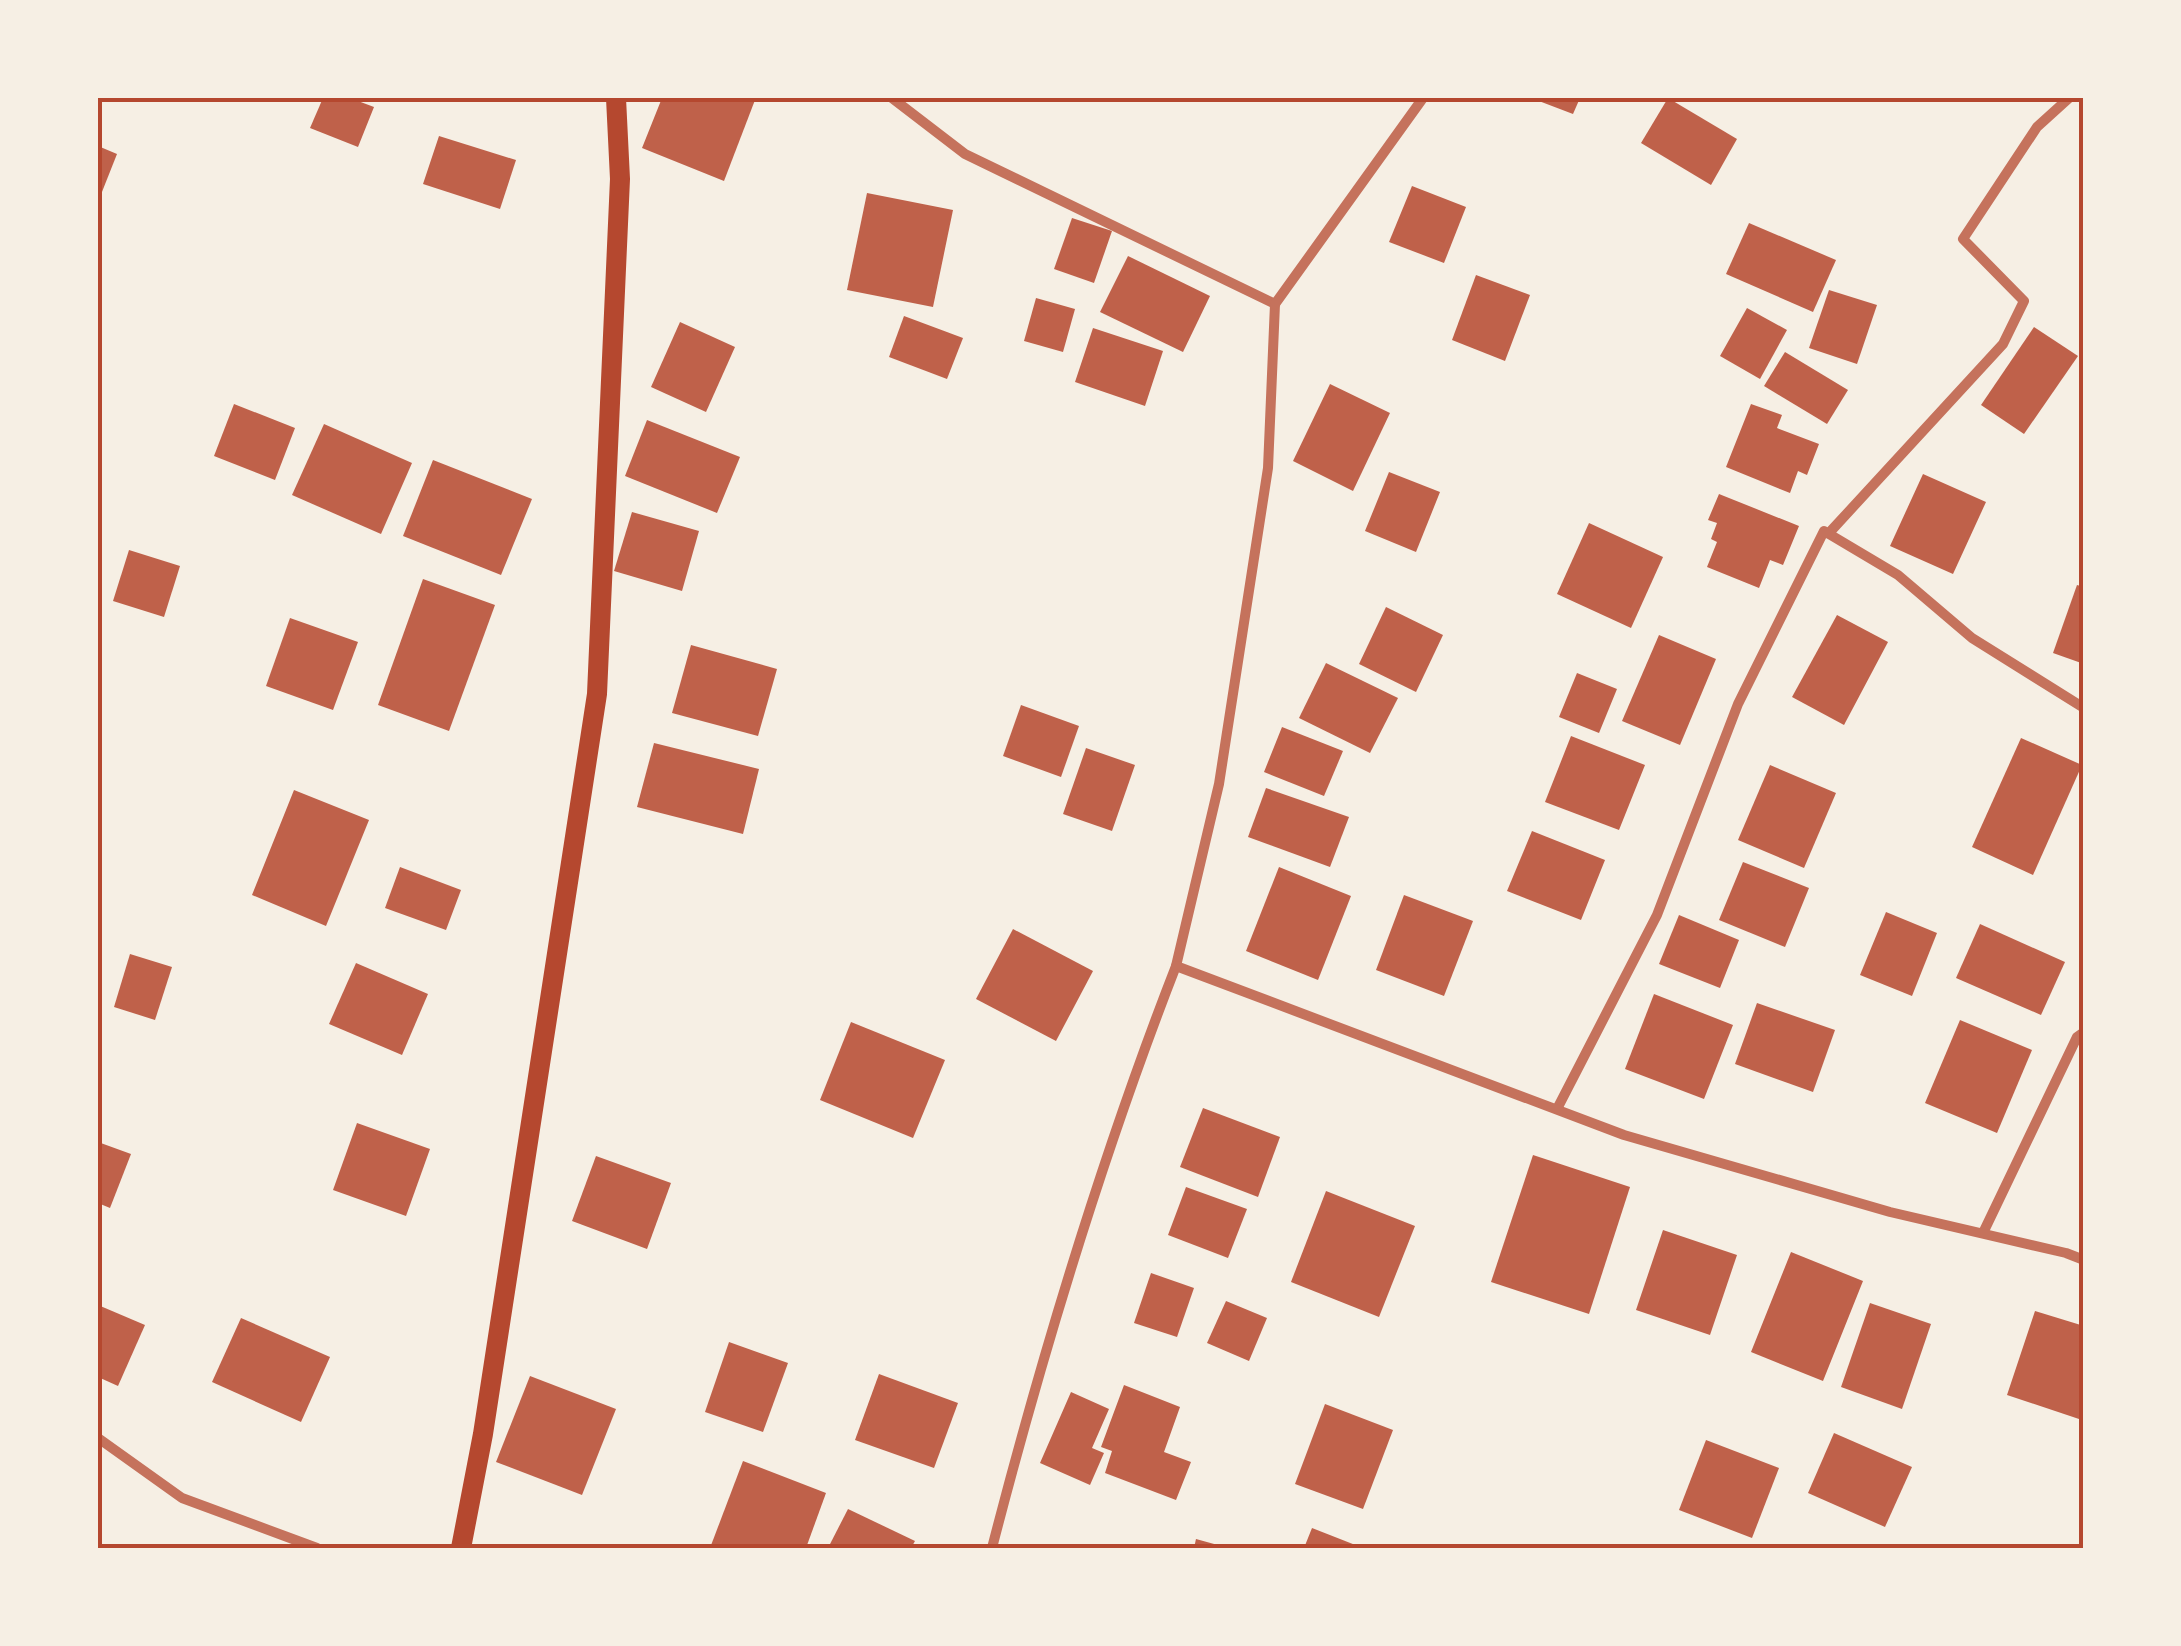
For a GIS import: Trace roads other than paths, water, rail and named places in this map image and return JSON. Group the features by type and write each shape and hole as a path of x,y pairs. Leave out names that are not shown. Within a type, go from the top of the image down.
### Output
{"main road":[{"path":"461,1548 597,694 620,179 616,98"}],"street":[{"path":"892,98 964,154 1275,304"},
{"path":"992,1548 1086,1220 1128,1090 1176,966 1220,784 1268,468 1275,304 1423,98"},
{"path":"1829,533 2002,344 2024,301 1963,239 2038,127 2068,98"},
{"path":"1556,1108 1657,915 1738,704 1824,531 1898,575 1972,638 2084,708"},
{"path":"1176,966 1624,1134 1890,1212 2084,1260"},
{"path":"1983,1233 2077,1037 2084,1032"},
{"path":"98,1438 182,1498 317,1548"}]}
